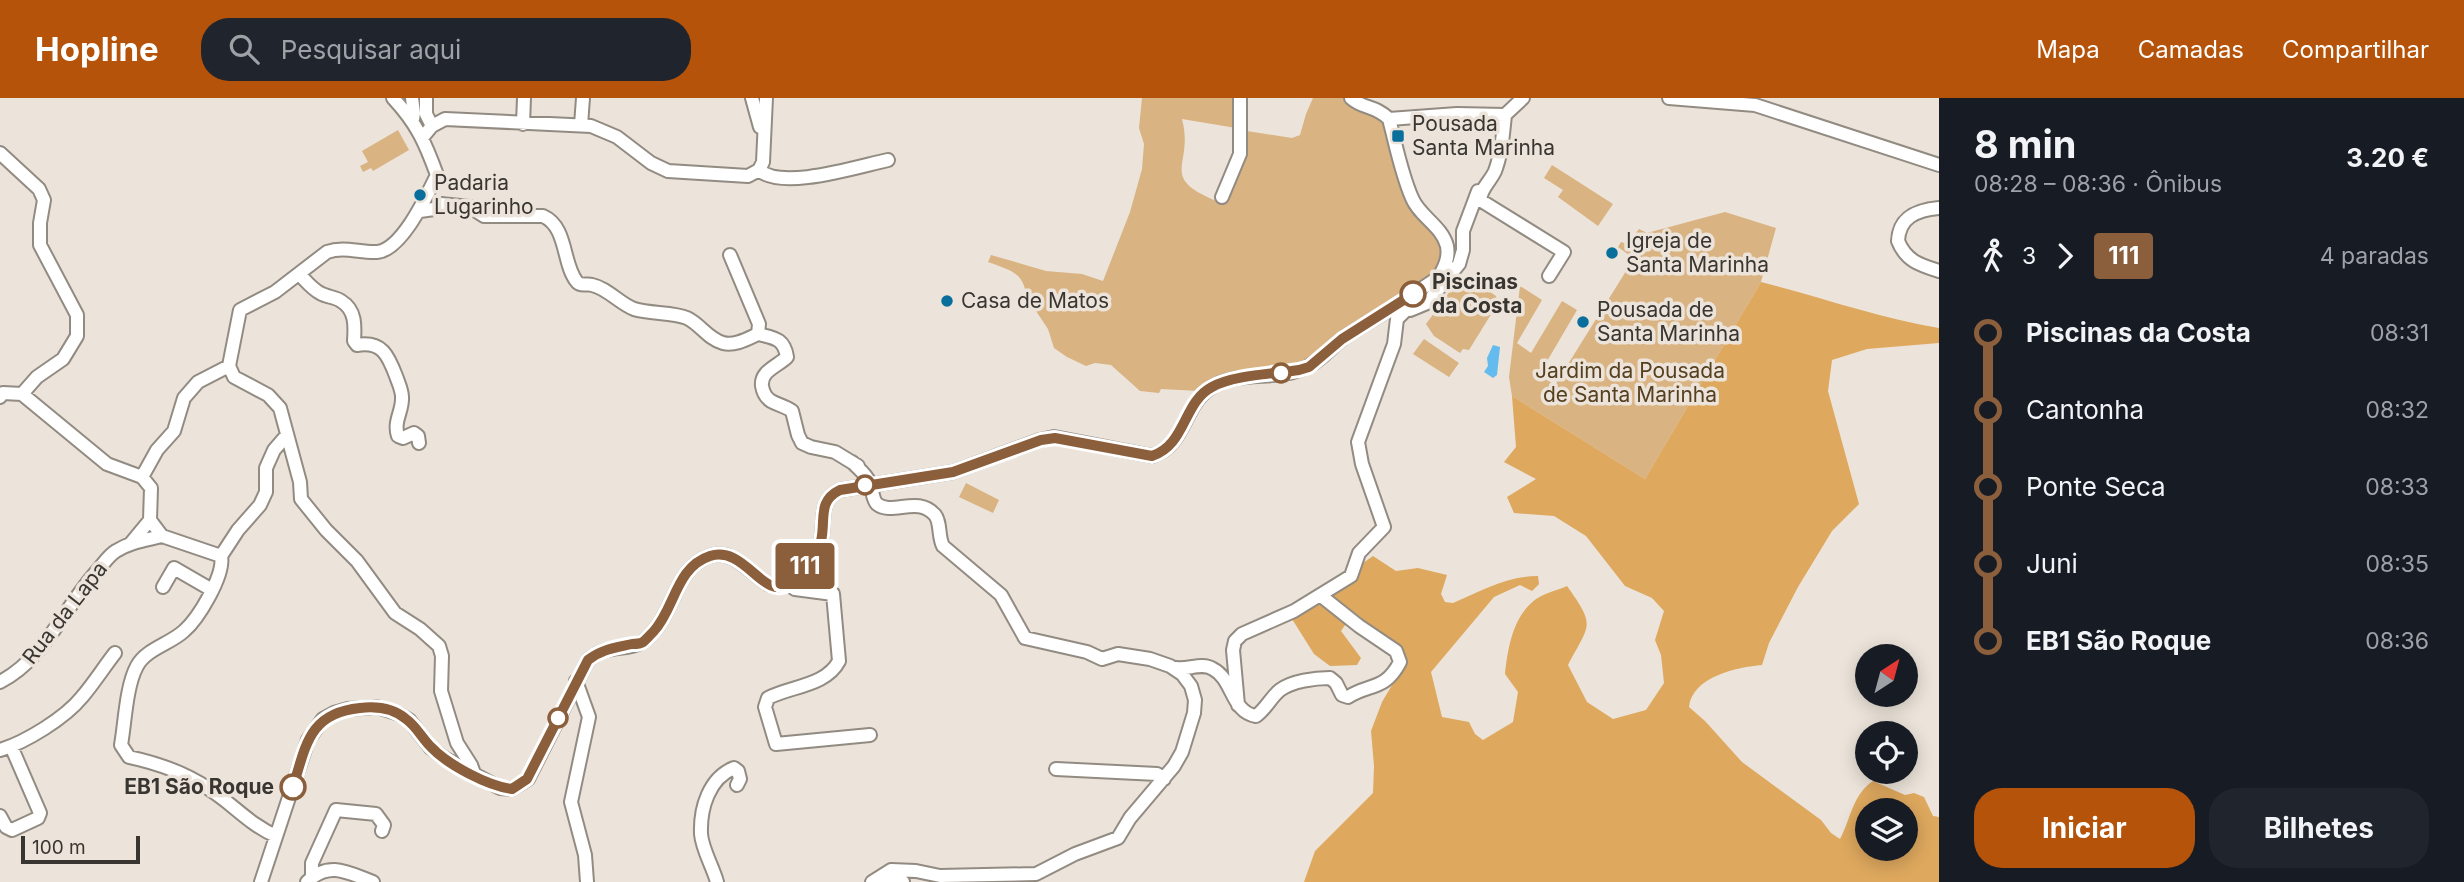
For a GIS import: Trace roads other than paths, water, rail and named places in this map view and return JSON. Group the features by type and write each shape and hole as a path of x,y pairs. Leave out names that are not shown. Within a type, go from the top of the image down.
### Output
{"street":[{"path":"393,98 413,119 422,138 435,179 437,198 441,204"},
{"path":"412,98 413,119"},
{"path":"426,98 426,114 432,125"},
{"path":"523,124 524,98"},
{"path":"582,125 583,98"},
{"path":"752,98 763,141"},
{"path":"422,138 432,125 444,120 582,125 607,131 651,163 668,171 748,176 759,170 763,162 766,98"},
{"path":"1222,197 1240,154 1240,98"},
{"path":"261,882 309,740 323,719 334,713 377,707 399,714 409,720 431,748 475,776 500,788 512,789 527,779 588,660 599,651 643,642 657,628 682,580 694,564 709,556 723,553 736,557 765,583 778,587 789,584 814,555 821,543 825,503 830,495 840,490 953,472 1041,440 1055,438 1152,456 1165,452 1173,443 1198,398 1210,387 1228,381 1309,367 1342,339 1419,291 1439,276 1447,262 1447,246 1441,233 1423,216 1412,199 1389,119 1379,110 1351,98"},
{"path":"1523,98 1505,115 1500,152 1494,172 1481,192 1480,201 1564,251 1549,276"},
{"path":"1669,98 1755,105 1939,165"},
{"path":"1389,119 1457,114 1505,115"},
{"path":"0,153 38,188 45,202 40,223 40,245 77,315 77,337 62,359 37,377 22,394"},
{"path":"759,170 771,176 800,179 888,160"},
{"path":"435,179 420,211 386,250 378,252 337,249 327,252 275,292 240,310 229,366 234,377 268,395 280,408 300,482 301,499 326,530 357,561 395,612 439,646 442,656 440,691 457,743 475,776"},
{"path":"1238,705 1233,649 1235,641 1242,634 1294,611 1350,576 1359,552 1384,527 1362,464 1358,442 1394,344 1397,319 1427,303 1459,264 1463,250 1463,231 1476,192 1489,181"},
{"path":"420,211 434,209 441,204 470,207 484,216 543,216 549,219 563,241 572,273 582,285 592,284 633,308 688,318 721,342 734,344 758,334 777,338 786,346 787,356 765,373 761,380 764,394 792,411 802,443 835,452 886,482"},
{"path":"1939,208 1913,214 1903,222 1898,241 1909,259 1939,271"},
{"path":"730,255 759,324 758,334"},
{"path":"299,274 322,295 341,301 348,307 353,315 354,341 357,345 375,344 383,349 390,359 401,390 402,399 396,423 398,436 403,438 414,433 418,436 419,443"},
{"path":"1408,311 1419,297 1419,291"},
{"path":"142,477 157,450 174,431 184,398 198,382 229,366"},
{"path":"0,397 3,393 22,394 107,464 142,477 151,488 150,520 131,543"},
{"path":"276,836 260,828 209,789 160,764 129,757 121,746 137,664 185,631 212,590 223,565 222,556 238,530 260,505 266,492 266,468 274,450 287,435"},
{"path":"852,463 871,484 879,506 913,505 923,507 934,514 938,520 938,534 943,546 1001,595 1025,638 1087,652 1102,659 1118,654 1190,669 1206,666 1216,670 1238,705 1248,715 1256,716 1280,690 1317,678 1330,678 1342,695 1348,697 1358,690 1370,689 1392,677 1400,662 1396,651 1359,626 1321,595"},
{"path":"150,520 162,536"},
{"path":"131,543 162,536 222,556"},
{"name":"Rua da Lapa","path":"0,682 17,673 44,646 81,588 114,552 131,543"},
{"path":"163,587 174,568 212,590"},
{"path":"789,584 794,589 833,594 839,661 834,669 810,684 768,698 765,707 776,744 870,735"},
{"path":"0,816 6,827 12,830 38,818 40,813 5,748 57,720 81,699 115,653"},
{"path":"872,882 891,870 940,876 1036,874 1075,854 1118,838 1130,818 1164,779 1182,752 1194,713 1195,700 1191,686 1182,674 1170,666"},
{"path":"576,681 589,717 571,802 585,855 587,882"},
{"path":"718,882 701,835 706,796 723,773 734,768 740,779 737,785"},
{"path":"1056,769 1157,774 1164,779"},
{"path":"309,879 312,863 336,810 376,814 384,825 382,831"},
{"path":"309,879 327,869 342,870 373,882"},
{"path":"885,882 903,882"}],"water":[{"path":"1493,345 1500,347 1497,375 1493,378 1484,372"}],"place":[{"name":"Pousada Santa Marinha","path":"1398,136"},
{"name":"Padaria Lugarinho","path":"420,195"},
{"name":"Igreja de Santa Marinha","path":"1612,253"},
{"name":"Piscinas da Costa","path":"1413,294"},
{"name":"Casa de Matos","path":"947,301"},
{"name":"Pousada de Santa Marinha","path":"1583,322"},
{"name":"EB1 São Roque","path":"293,787"}],"park label":[{"name":"Jardim da Pousada de Santa Marinha","path":"1630,383"}]}
